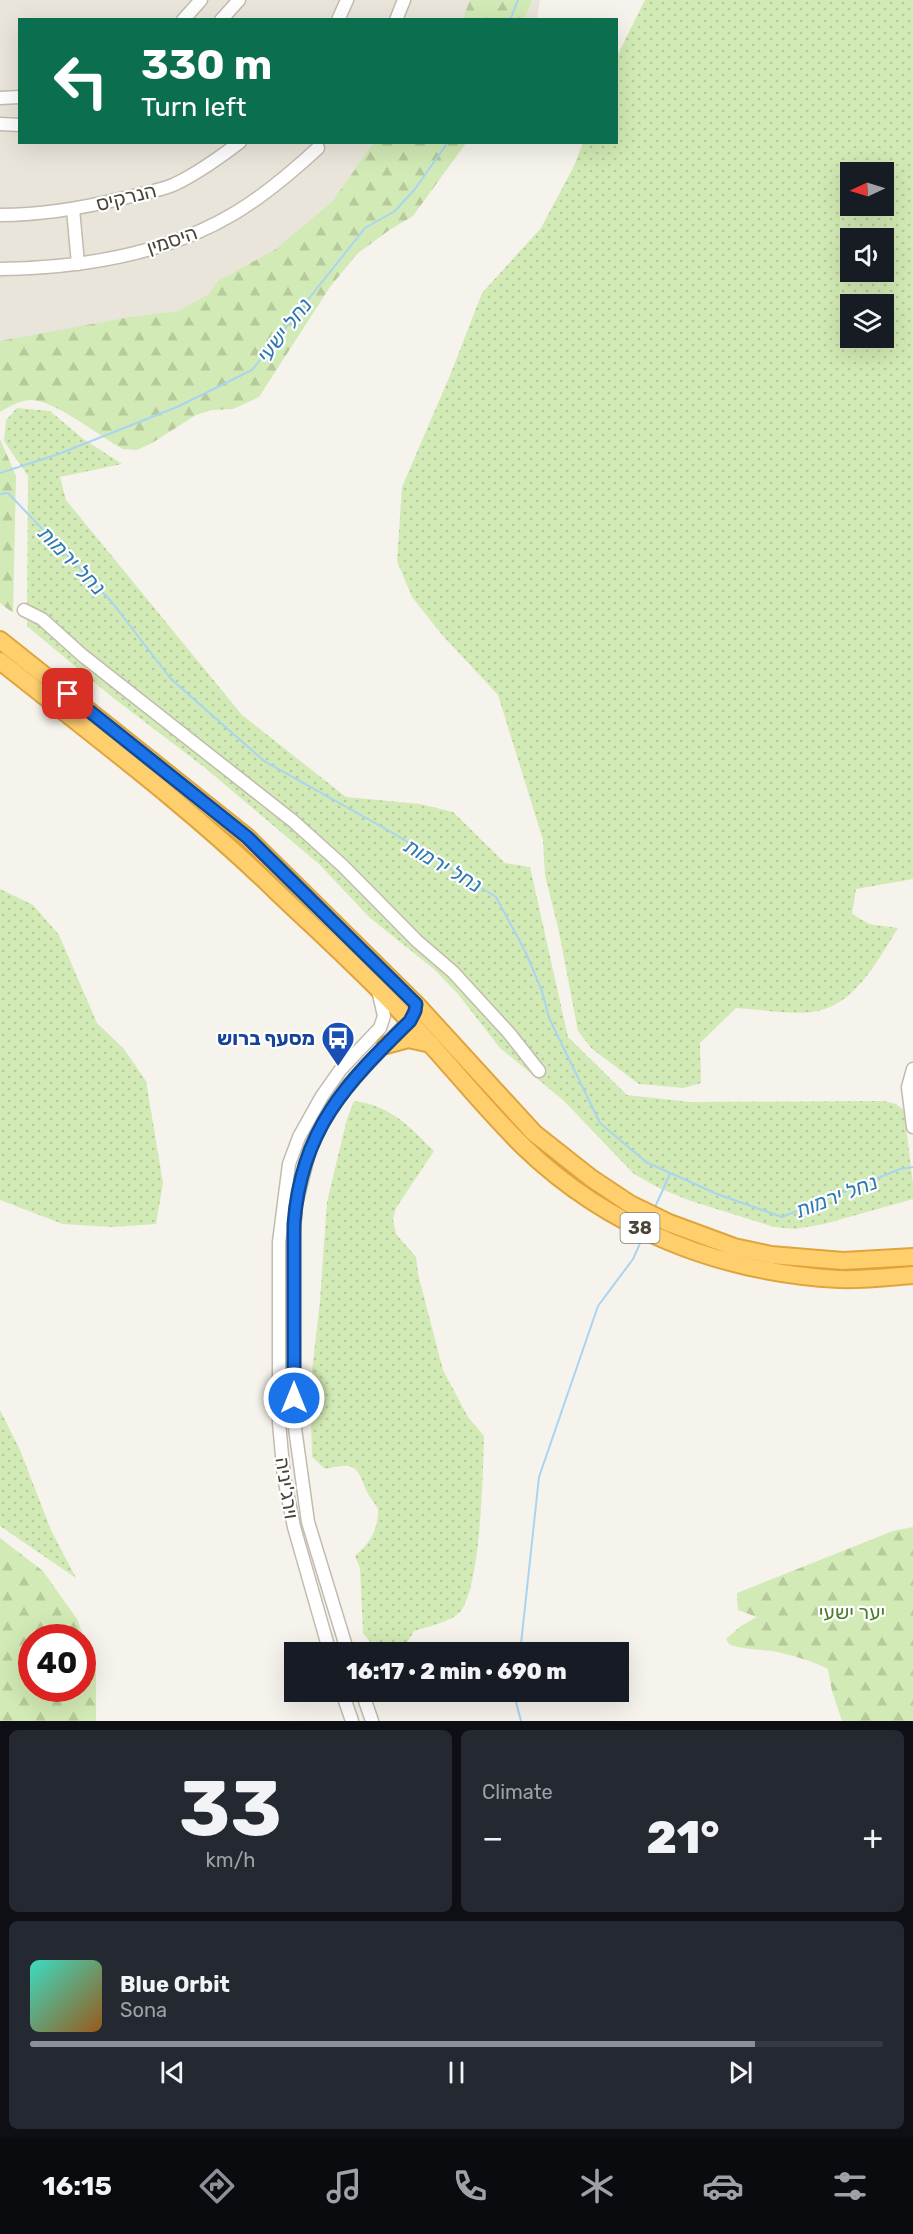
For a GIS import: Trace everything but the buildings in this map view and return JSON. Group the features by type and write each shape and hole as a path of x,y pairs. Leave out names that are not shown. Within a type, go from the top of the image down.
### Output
{"highway":[{"name":"38","path":"0,640 247,837 416,1004 534,1133 567,1161 630,1204 698,1235 734,1247 771,1255 843,1261 911,1257"},
{"name":"38","path":"0,661 238,854 410,1021 524,1146 551,1170 622,1219 662,1240 730,1264 768,1272 841,1279 913,1275"},
{"path":"386,1045 408,1039 431,1044"}],"street":[{"path":"185,18 201,0"},
{"path":"223,18 239,0"},
{"path":"339,18 346,0"},
{"path":"397,18 404,0"},
{"path":"0,98 18,97"},
{"path":"0,124 18,125"},
{"name":"הנרקיס","path":"0,215 30,215 74,209 172,185 196,173 237,144"},
{"name":"היסמין","path":"0,269 78,264 143,251 205,229 235,213 262,194 293,171 318,148"},
{"path":"74,209 78,264"},
{"path":"24,610 42,619 82,655 293,821 343,866 417,941 453,972 509,1033 539,1071"},
{"name":"וירג'יניה","path":"327,1642 294,1527 284,1477 279,1423 279,1242 289,1164 296,1146 322,1096 341,1069 380,1028 384,1016 378,989"},
{"name":"וירג'יניה","path":"345,1642 308,1522 294,1420 294,1224 296,1204 310,1149 328,1112 348,1085 410,1021 416,1004"},
{"path":"913,1069 908,1087 913,1127"},
{"path":"345,1702 352,1721"},
{"path":"365,1702 372,1721"}],"shaded area":[{"path":"0,0 540,0 537,18 18,18 18,144 458,144 356,250 0,390"}],"green space":[{"path":"470,0 532,0 524,18 463,18"},
{"path":"645,0 913,0 913,879 856,889 852,914 869,924 898,928 873,968 852,992 840,1002 826,1009 811,1012 736,1008 700,1043 701,1083 684,1088 639,1084 592,1049 578,1031 559,932 545,875 543,840 498,695 443,636 412,597 397,561 402,487 451,373 482,293 541,228 574,166 583,144 618,144 618,54"},
{"path":"373,144 465,144 413,216 357,254 330,287 259,397 233,409 212,410 196,415 137,450 123,449 65,412 41,402 23,401 0,412 0,341 130,317 179,311 209,294 218,281 276,249 333,201"},
{"path":"17,408 50,411 82,438 122,464 60,477 66,500 242,715 346,797 420,804 453,812 505,863 530,867 568,1037 627,1095 690,1102 884,1101 896,1104 904,1110 913,1199 824,1224 795,1229 774,1227 691,1201 659,1188 634,1174 563,1100 500,1048 458,994 435,970 369,917 320,865 204,767 112,697 27,626 28,476 4,441 6,420"},
{"path":"0,439 16,476 13,613 0,603"},
{"path":"0,889 33,905 59,935 97,1023 124,1049 146,1081 163,1183 156,1224 112,1227 63,1224 0,1200"},
{"path":"354,1101 378,1107 398,1118 434,1151 396,1208 393,1220 396,1234 416,1257 418,1274 443,1370 468,1417 484,1436 480,1528 477,1555 467,1599 455,1616 444,1622 414,1631 408,1642 370,1642 363,1633 360,1568 355,1556 372,1536 377,1523 378,1509 355,1469 341,1466 325,1469 312,1457 310,1388 320,1301 327,1202 347,1119"},
{"path":"0,1410 20,1450 51,1530 76,1578 0,1526"},
{"name":"יער ישעי","path":"913,1527 913,1721 842,1721 832,1691 828,1669 786,1654 729,1644 726,1639 741,1626 757,1617 738,1610 737,1593 893,1531"},
{"path":"0,1538 43,1571 79,1624 18,1624 18,1702 96,1702 96,1721 0,1721"}],"waterway":[{"name":"נחל ישעי","path":"511,18 518,0"},
{"name":"נחל ישעי","path":"0,473 56,455 177,407 252,370 365,228 395,211 415,189 447,144"},
{"name":"נחל ירמות","path":"0,494 8,493 111,601 171,679 264,761 393,833 496,897 526,953 542,991 549,1018 600,1123 646,1162 717,1194 782,1217 900,1169 913,1167"},
{"path":"655,1207 670,1174"},
{"path":"521,1642 539,1477 598,1306 633,1259 642,1239"},
{"path":"516,1702 521,1721"}],"place":[{"name":"מסעף ברוש","path":"338,1067"}],"route":[{"path":"68,694 247,837 416,1004 410,1021 359,1072 338,1097 310,1149 302,1175 294,1224 294,1398"}]}
